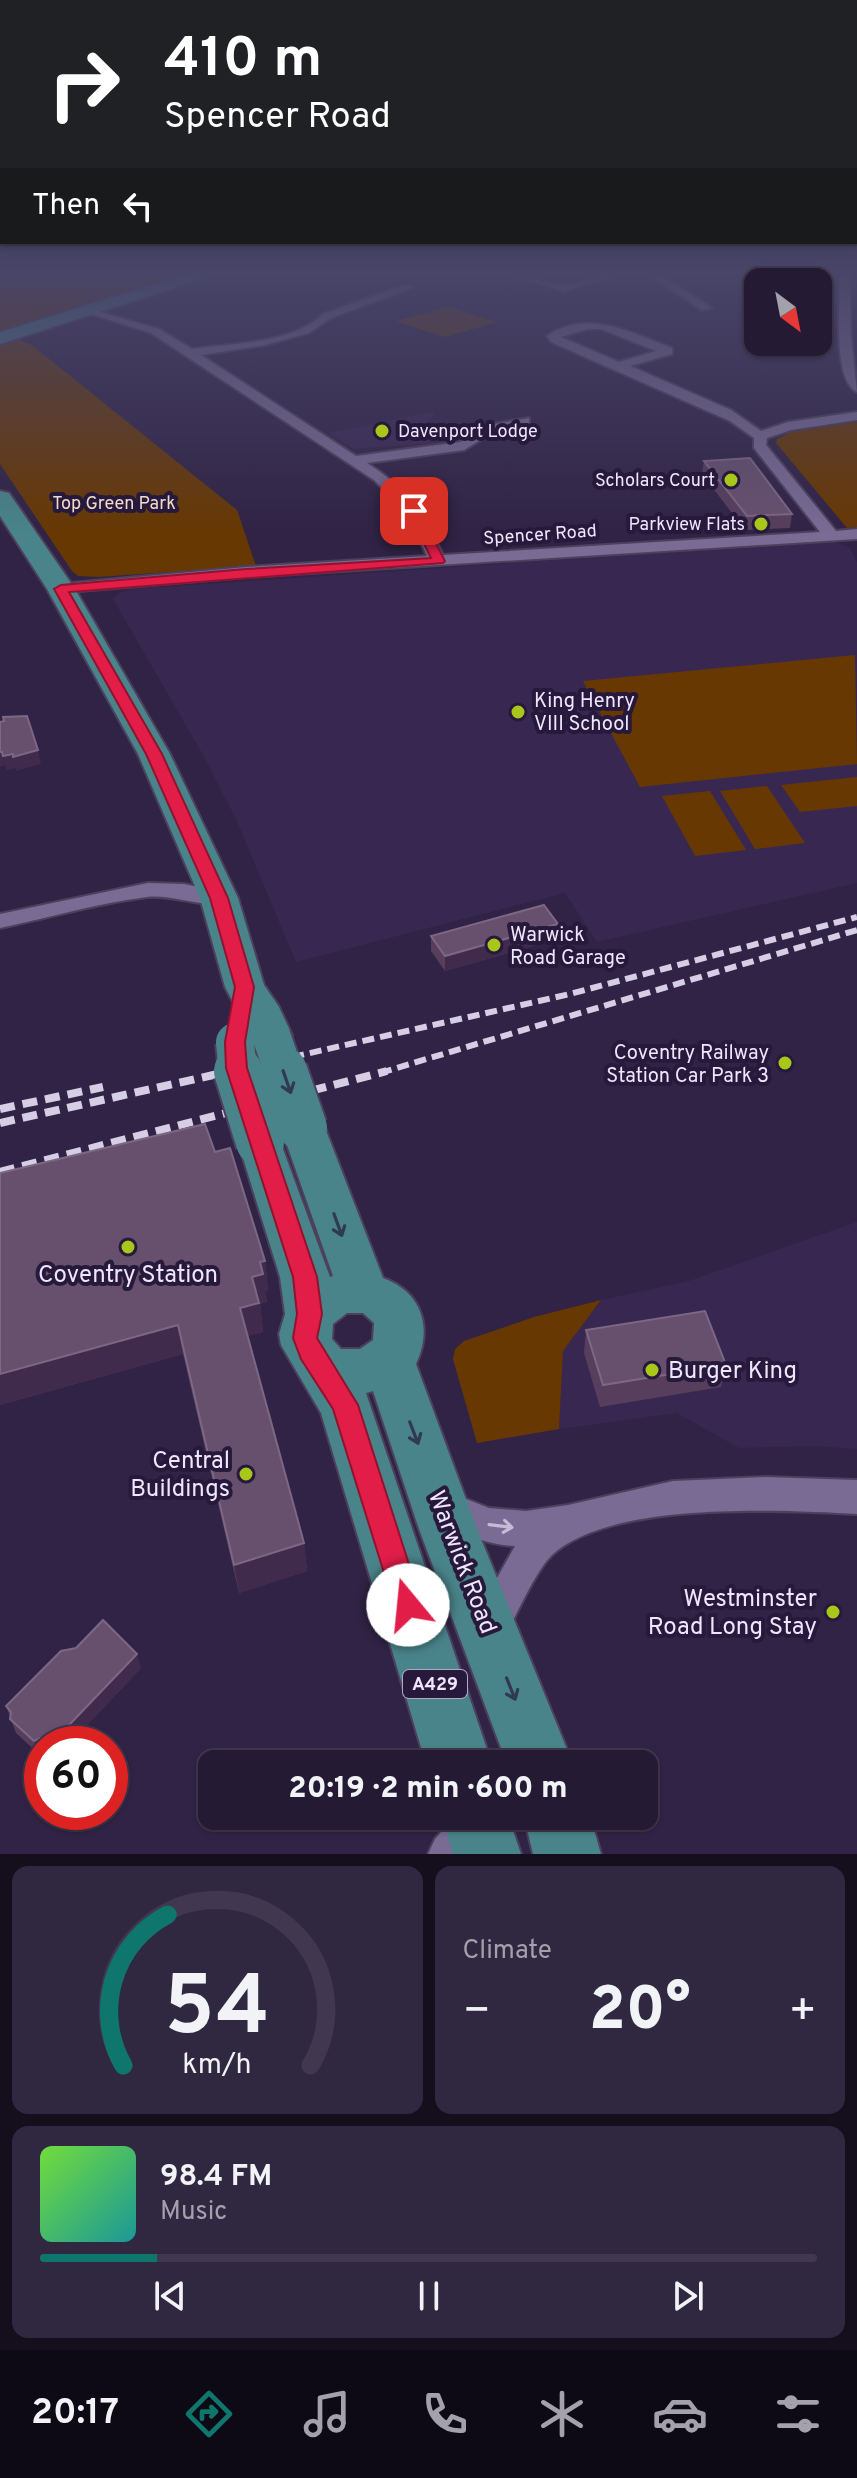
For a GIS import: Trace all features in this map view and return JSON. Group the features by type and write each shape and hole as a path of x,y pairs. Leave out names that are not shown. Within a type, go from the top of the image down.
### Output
{"main road":[{"name":"A429","path":"0,498 61,589 154,754 219,898 245,987 253,1038 237,1068 281,1135 364,1292"},
{"name":"A429","path":"281,1135 315,1339 349,1417 450,1750"},
{"path":"364,1292 389,1303 400,1321 401,1339 389,1360 362,1373 338,1372 315,1339 323,1302 338,1294 364,1292"},
{"name":"Warwick Road","path":"389,1360 530,1750"},
{"path":"561,1830 567,1854"}],"street":[{"path":"203,361 387,484 414,511 438,561"},
{"path":"604,361 728,413 750,433 761,436 788,426 857,416"},
{"path":"617,366 636,361"},
{"path":"847,361 851,383 857,388"},
{"path":"355,460 464,446 488,429 524,421"},
{"path":"761,436 759,445 831,535"},
{"name":"Spencer Road","path":"61,589 246,572 857,534"},
{"path":"148,890 201,859"},
{"path":"0,921 148,890 219,898"},
{"path":"440,1506 482,1524 503,1528 538,1528 672,1498 803,1494 857,1497"},
{"path":"488,1629 536,1545 565,1523"}],"shaded area":[{"name":"Davenport Lodge","path":"432,412 435,414 426,423 433,443 353,449 328,433"},
{"name":"King Henry VIII School","path":"834,541 850,548 857,563 857,883 597,942 565,893 296,962 236,819 203,755 113,599 119,593 132,589"},
{"path":"857,1222 857,1449 816,1446 739,1448 677,1413 559,1429 563,1351 601,1300 689,1281"}],"green space":[{"name":"Top Green Park","path":"0,361 51,361 237,510 256,566 78,576 0,464"},
{"path":"857,422 857,527 847,528 776,443 777,439 791,432"},
{"path":"855,655 857,764 640,787 583,681"},
{"path":"857,777 857,806 800,812 781,785"},
{"path":"767,786 805,843 755,849 720,791"},
{"path":"710,791 746,850 695,856 662,796"},
{"path":"601,1300 563,1351 559,1429 477,1443 453,1359 455,1349 464,1341 534,1317"}],"building":[{"path":"750,458 792,514 747,516 704,461"},
{"path":"27,716 38,750 13,757 13,754 3,756 0,752 0,722 4,721 3,717"},
{"path":"544,905 558,924 445,956 431,936"},
{"name":"Coventry Station","path":"205,1124 215,1152 230,1148 265,1261 260,1262 263,1274 252,1277 259,1303 240,1308 304,1543 234,1565 178,1325 0,1374 0,1173"},
{"path":"705,1311 726,1365 603,1385 586,1330"},
{"path":"103,1620 137,1654 68,1726 24,1726 24,1732 10,1719 11,1712 6,1706 61,1651 76,1648"}],"railway":[{"path":"222,1073 570,994 857,917"},
{"path":"384,1072 857,930"},
{"path":"0,1123 231,1071"},
{"path":"0,1172 384,1072"},
{"path":"380,1073 384,1072"},
{"path":"0,1109 103,1087"}],"place":[{"name":"Davenport Lodge","path":"382,431"},
{"name":"Scholars Court","path":"731,480"},
{"name":"Parkview Flats","path":"761,524"},
{"name":"King Henry VIII School","path":"518,712"},
{"name":"Warwick Road Garage","path":"494,945"},
{"name":"Coventry Railway Station Car Park 3","path":"785,1063"},
{"name":"Coventry Station","path":"128,1247"},
{"name":"Burger King","path":"652,1370"},
{"name":"Central Buildings","path":"246,1474"},
{"name":"Westminster Road Long Stay","path":"833,1612"}],"route":[{"path":"408,1605 345,1405 321,1364 310,1352 305,1338 310,1314 305,1277 237,1068 235,1042 245,987 219,898 154,754 61,589 246,572 438,561 414,511"}]}
